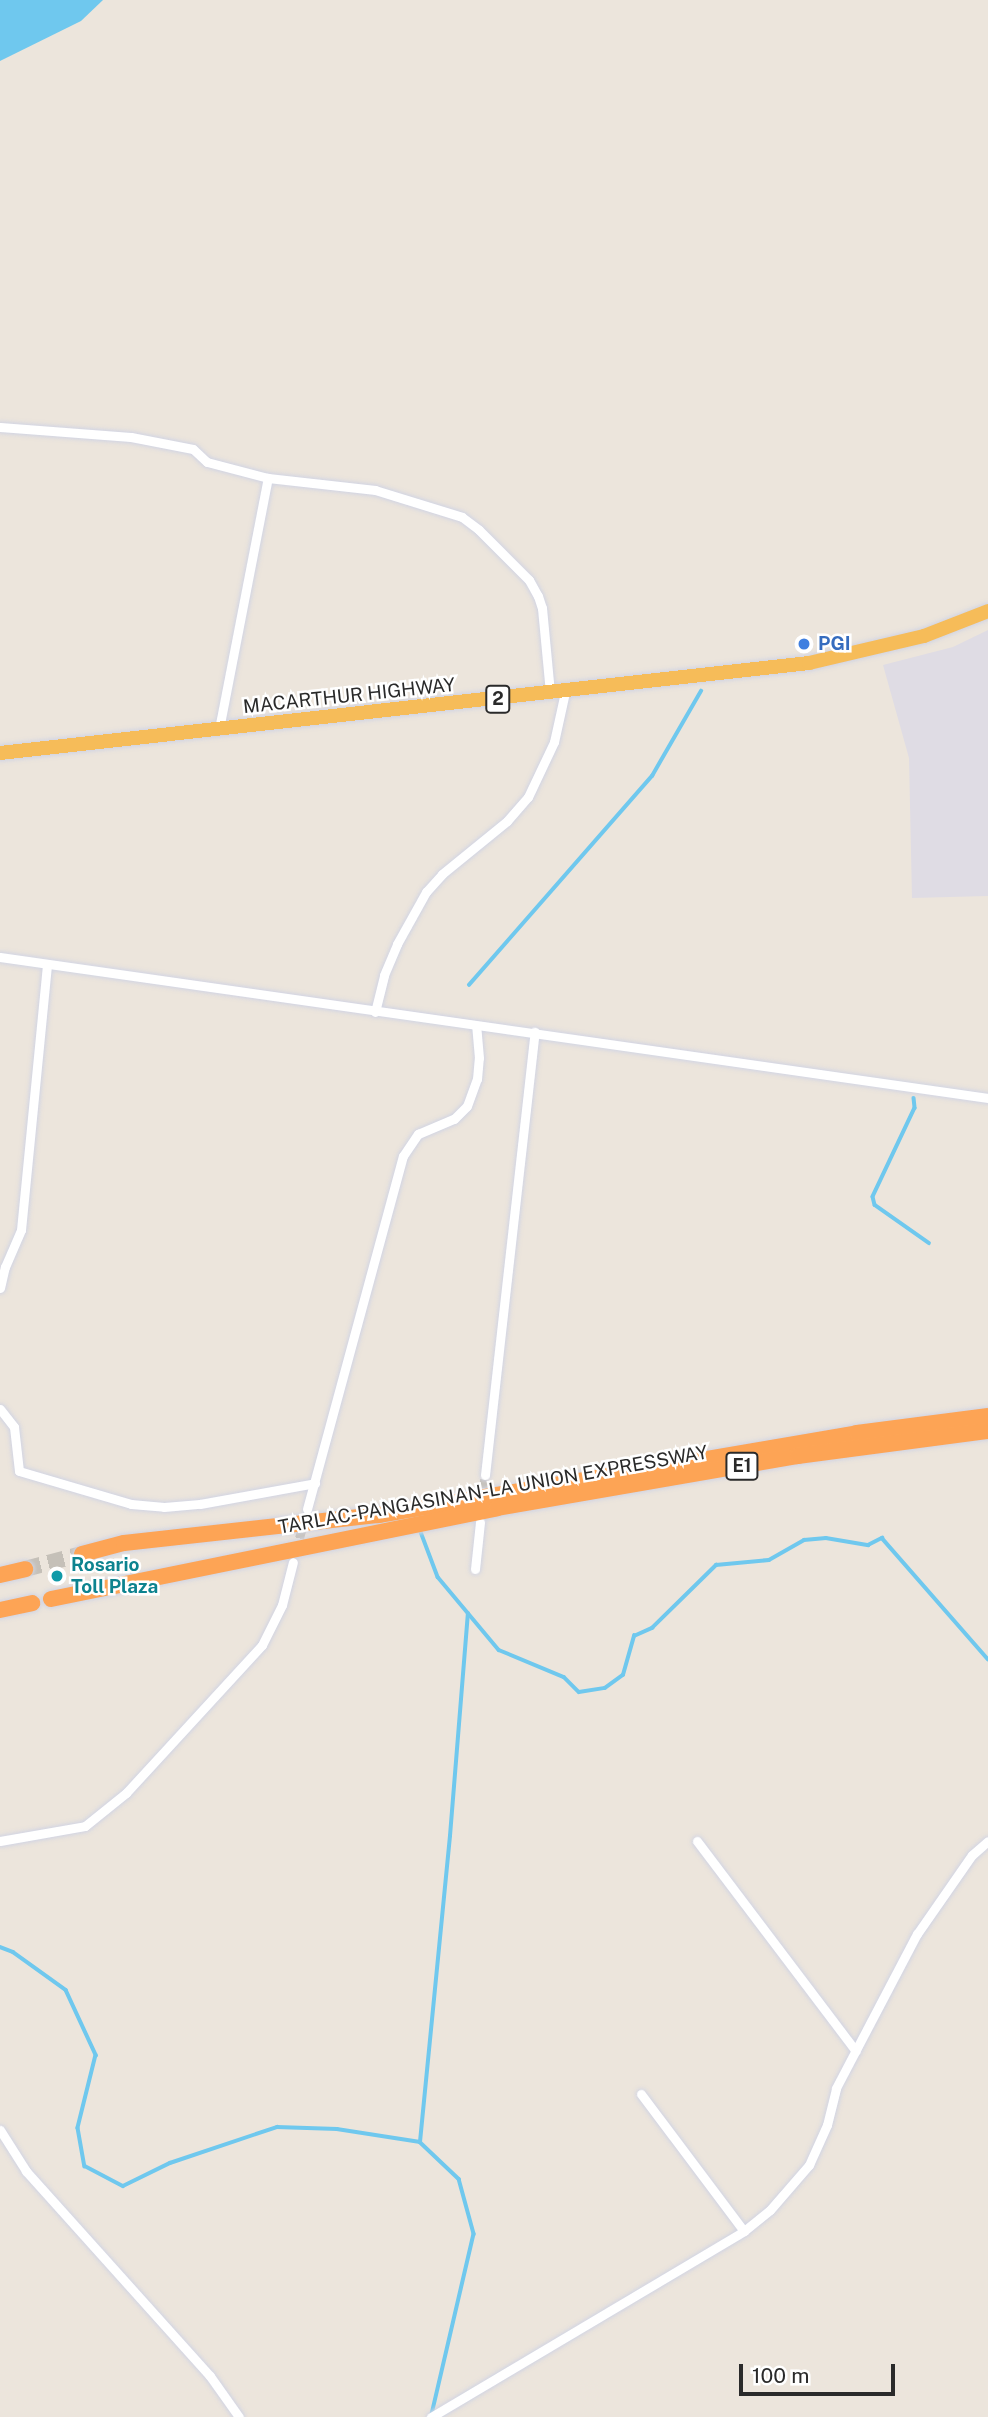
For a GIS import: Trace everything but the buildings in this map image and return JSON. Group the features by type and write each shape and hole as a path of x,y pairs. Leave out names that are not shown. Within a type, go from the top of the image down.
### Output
{"highway":[{"name":"MACARTHUR HIGHWAY","path":"0,753 809,663 924,636 988,611"},
{"name":"TARLAC-PANGASINAN-LA UNION EXPRESSWAY","path":"82,1554 124,1544 379,1515 857,1433 988,1416"},
{"name":"TARLAC-PANGASINAN-LA UNION EXPRESSWAY","path":"51,1599 497,1508 798,1457 988,1431"},
{"path":"0,1575 25,1569"},
{"path":"0,1610 32,1603"}],"street":[{"path":"0,427 156,442 193,449 207,462 268,478 375,490 452,512 471,523 529,580 538,596 542,608 550,693"},
{"path":"219,729 268,478"},
{"path":"375,1012 384,975 397,944 426,891 442,874 507,821 528,797 554,742 565,692"},
{"path":"0,957 988,1098"},
{"path":"0,1288 5,1267 21,1230 47,965"},
{"path":"307,1509 403,1156 418,1133 454,1119 467,1106 478,1068 476,1026"},
{"path":"485,1475 535,1032"},
{"path":"0,1409 14,1427 19,1471 131,1504 164,1507 200,1504 315,1483"},
{"path":"475,1569 480,1522"},
{"path":"0,1841 85,1826 126,1793 261,1644 282,1605 293,1562"},
{"path":"697,1841 856,2050"},
{"path":"430,2417 744,2231 770,2210 809,2165 827,2125 836,2088 917,1934 972,1855 988,1841"},
{"path":"641,2094 744,2231"},
{"path":"0,2130 26,2171 210,2376 239,2417"}],"shaded area":[{"path":"988,630 988,896 912,898 909,758 883,665 953,647"}],"water":[{"path":"0,0 103,0 81,21 0,61"}],"waterway":[{"path":"469,985 652,776 701,691"},
{"path":"914,1098 915,1108 873,1197 875,1205 929,1243"},
{"path":"421,1532 438,1577 499,1650 564,1677 579,1692 605,1688 623,1675 634,1636 652,1628 716,1565 769,1560 804,1540 826,1538 868,1545 882,1538 988,1659"},
{"path":"420,2142 450,1836 468,1614"},
{"path":"0,1947 13,1952 66,1990 96,2055 78,2128 85,2166 123,2186 170,2163 277,2127 337,2129 420,2142 459,2179 474,2234 432,2414"}],"tunnel":[{"path":"482,1501 485,1475"},
{"path":"296,1551 304,1521"},
{"path":"25,1569 82,1554"}],"place":[{"name":"PGI","path":"804,644"},
{"name":"Rosario Toll Plaza","path":"57,1576"}]}
